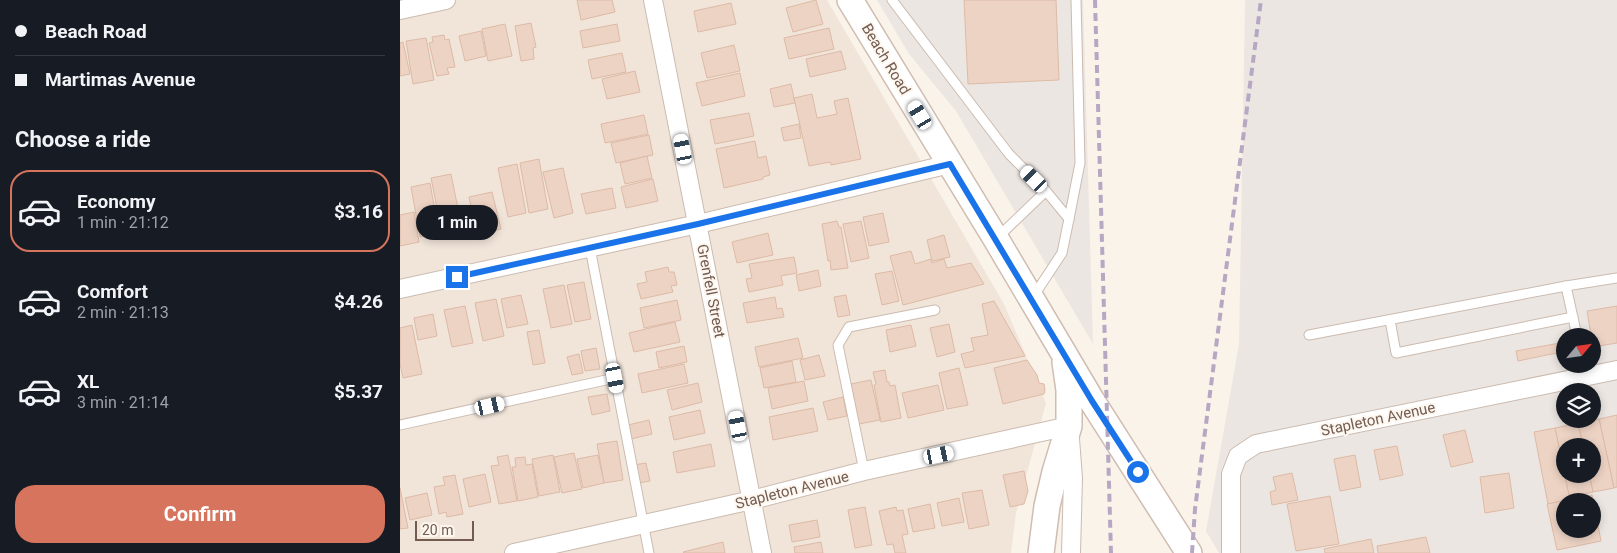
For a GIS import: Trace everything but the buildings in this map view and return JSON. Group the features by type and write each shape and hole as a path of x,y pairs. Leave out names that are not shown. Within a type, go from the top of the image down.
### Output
{"street":[{"path":"400,10 446,0"},
{"name":"Grenfell Street","path":"653,0 762,553"},
{"name":"Beach Road","path":"850,0 1064,353 1189,553"},
{"path":"400,289 698,224 950,164"},
{"path":"1064,353 1069,390 1074,478 1071,553"},
{"name":"Stapleton Avenue","path":"1601,370 1617,370"},
{"name":"Stapleton Avenue","path":"1232,553 1231,474 1238,456 1256,444 1572,373"},
{"path":"1041,553 1047,506 1055,472 1070,426"},
{"name":"Stapleton Avenue","path":"514,553 1070,426"}],"lane":[{"path":"892,0 1009,154 1046,192 1069,220"},
{"path":"1032,299 1062,253 1080,163 1076,0"},
{"path":"996,239 1046,192"},
{"path":"590,248 649,553"},
{"path":"1309,335 1617,278"},
{"path":"1566,286 1575,328"},
{"path":"864,472 838,346 849,327 935,310"},
{"path":"1390,320 1396,353 1573,317"},
{"path":"400,426 615,378"}],"shaded area":[{"path":"400,0 827,0 1004,304 1046,403 1016,513 1011,553 400,553"},
{"path":"877,0 1083,0 1093,344 956,111 909,54"},
{"path":"1245,0 1617,0 1617,553 1219,553 1206,531 1239,344"}],"railway":[{"path":"1095,0 1111,553"},
{"path":"1192,553 1195,509 1261,0"}],"route":[{"path":"457,277 698,224 950,164 1092,401 1138,472"}]}
